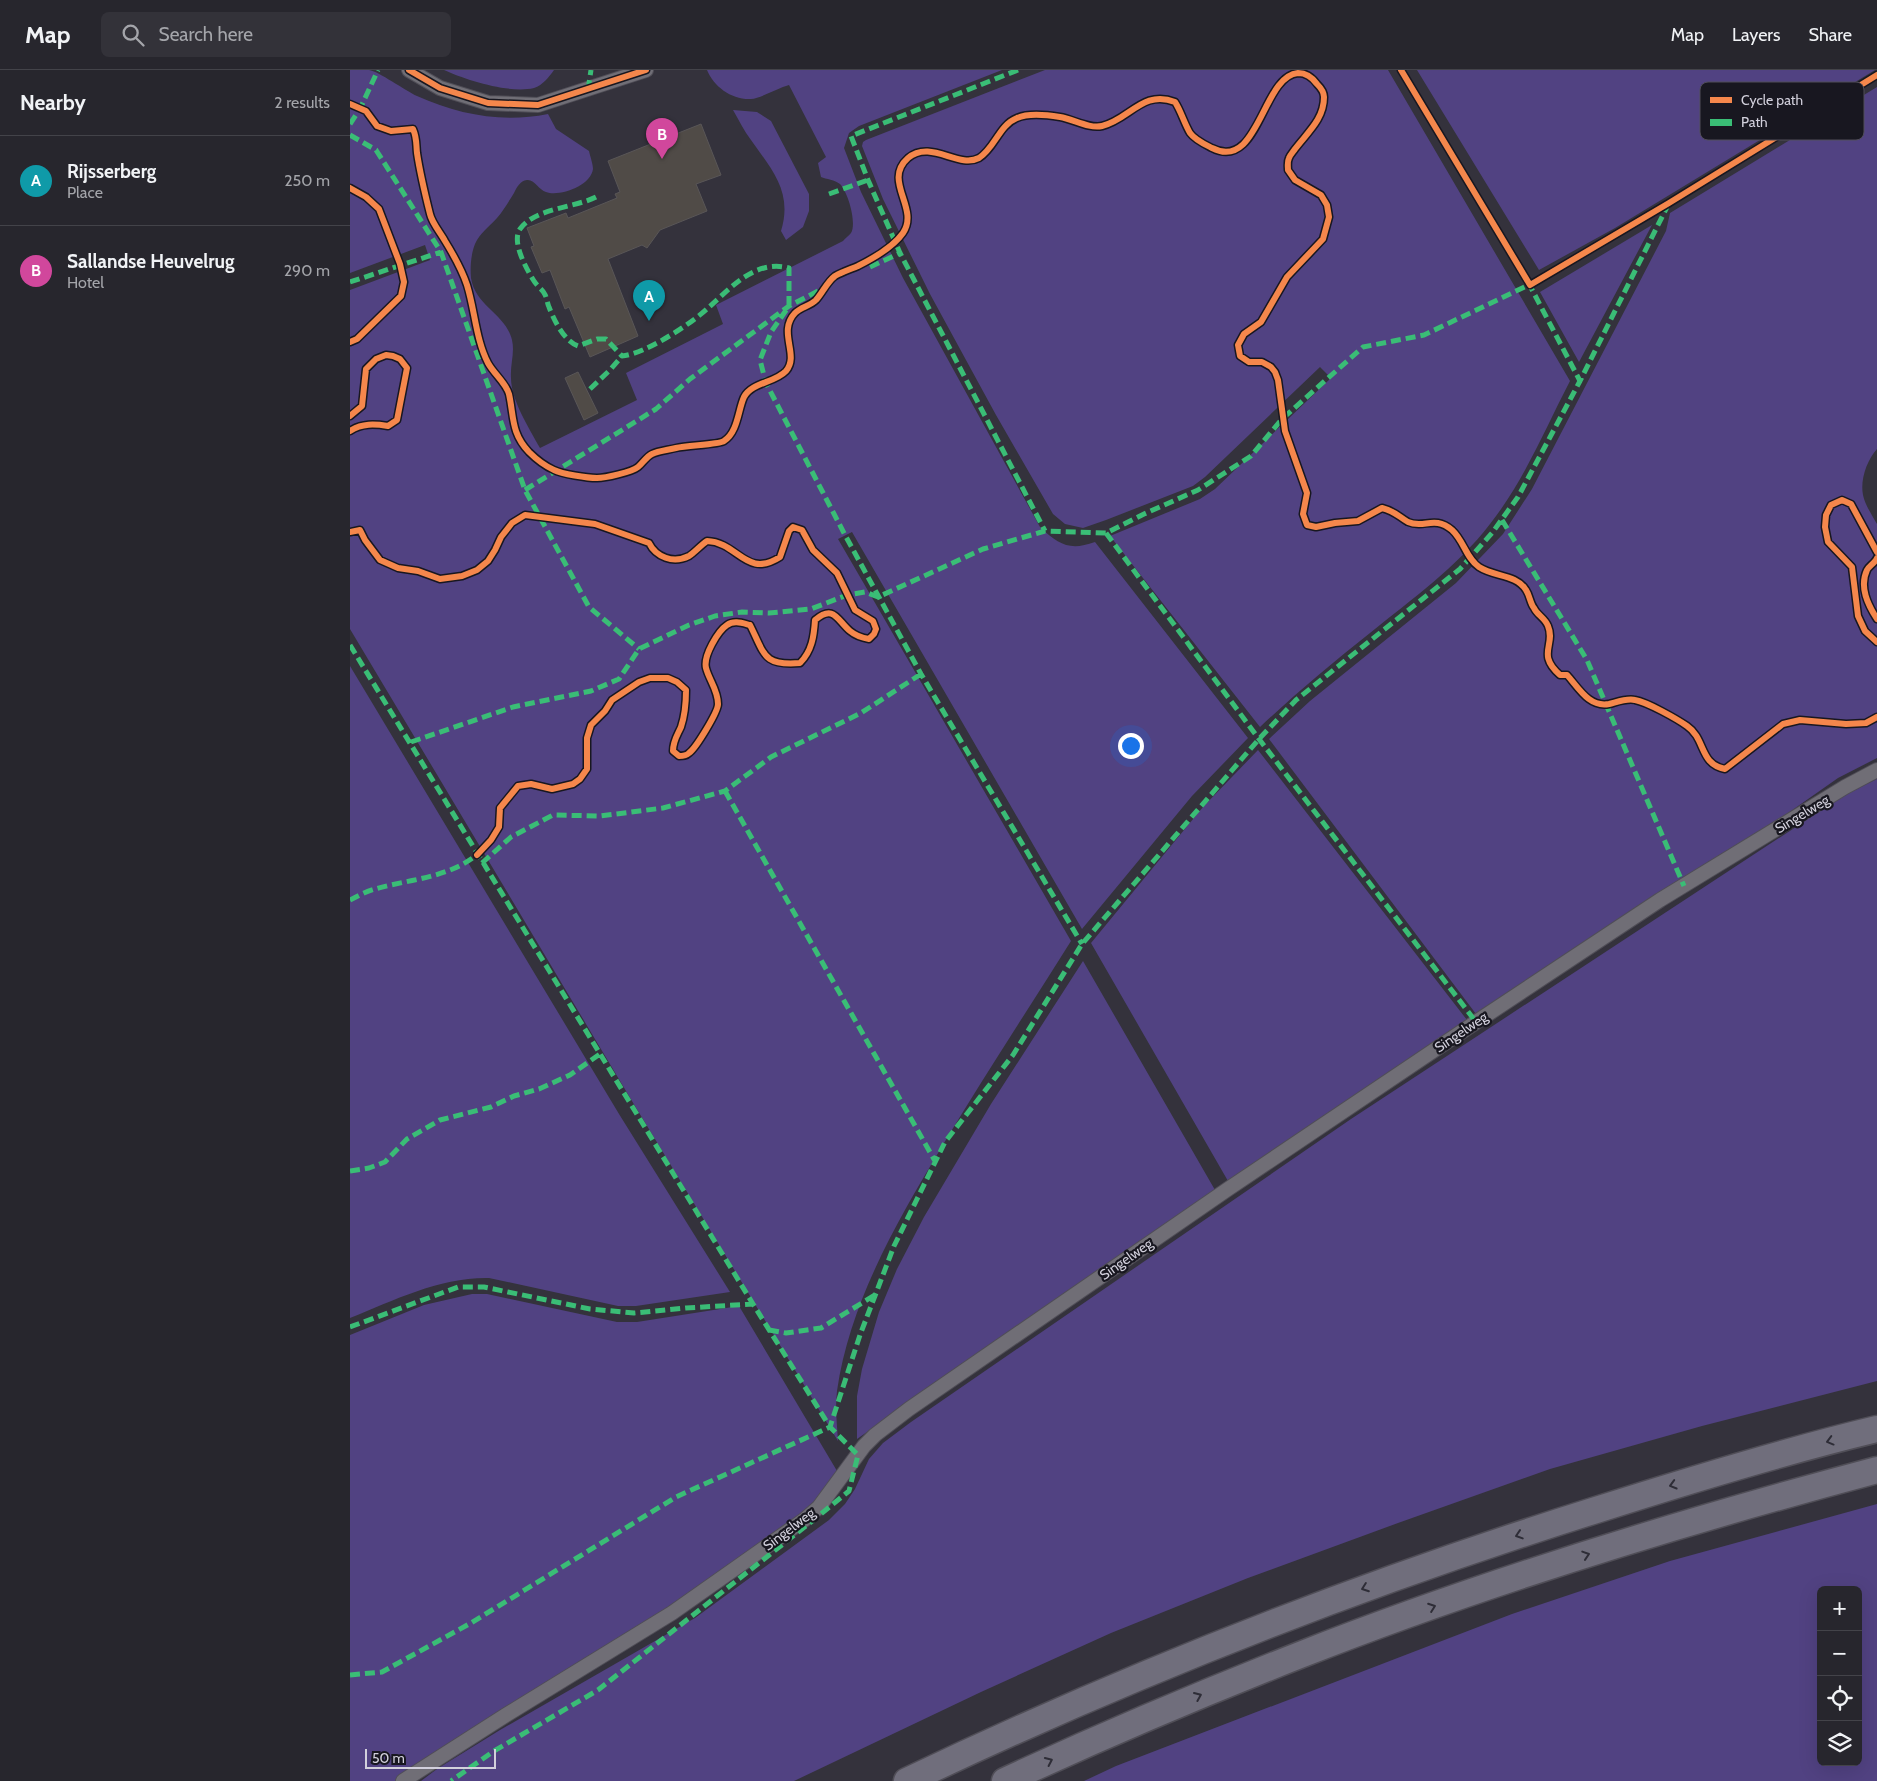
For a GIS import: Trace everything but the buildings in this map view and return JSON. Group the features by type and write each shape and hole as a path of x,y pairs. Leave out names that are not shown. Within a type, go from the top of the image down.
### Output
{"highway":[{"path":"907,1781 1002,1736 1147,1673 1309,1608 1441,1560 1667,1487 1877,1429"},
{"path":"1005,1781 1074,1749 1212,1690 1302,1654 1433,1606 1647,1535 1877,1470"}],"street":[{"path":"409,70 440,88 488,103 538,105 646,70"},
{"name":"Singelweg","path":"403,1781 672,1613 798,1525 819,1507 864,1446 875,1435 909,1409 1228,1189 1660,900 1877,770"}],"shaded area":[{"path":"350,70 373,71 433,103 481,116 514,118 548,114 556,129 589,151 593,167 591,175 574,189 552,193 543,191 530,180 521,183 499,215 477,240 472,256 471,278 474,288 478,296 504,323 509,331 513,350 511,378 514,395 521,414 540,448 637,400 626,373 723,324 716,305 843,241 851,233 853,222 846,194 840,184 821,177 818,163 826,157 789,85 755,98 744,99 724,91 714,82 707,70 1002,70 859,126 849,133 844,148 861,192 903,278 1040,527 1065,545 1079,546 1095,542 1248,738 1192,796 1082,929 852,532 838,539 1071,941 944,1143 878,1262 864,1293 843,1358 836,1397 838,1441 350,629 350,290 430,260 425,245 350,273"},
{"path":"444,70 554,70 548,78 534,88 513,89 488,85"},
{"path":"1045,70 1388,70 1570,381 1513,490 1477,540 1433,582 1328,667 1260,727 1110,536 1200,499 1215,489 1331,378 1320,367 1205,477 1193,486 1083,528 1065,524 1053,514 930,294 883,199 862,146 866,140"},
{"path":"1417,70 1875,70 1855,82 1700,82 1700,140 1760,140 1615,228 1539,270"},
{"path":"1877,87 1877,449 1865,470 1862,489 1865,502 1877,524 1877,758 1838,778 1791,811 1476,1014 1269,739 1310,701 1456,583 1503,534 1532,489 1666,231 1670,213 1790,140 1864,140 1864,95"},
{"path":"733,110 757,112 771,121 809,194 809,211 803,227 786,240 781,231 784,205 778,182"},
{"path":"1652,225 1579,362 1540,292"},
{"path":"350,666 619,1114 730,1292 636,1306 618,1306 489,1278 471,1279 435,1285 350,1318"},
{"path":"1258,750 1467,1020 1228,1181 1091,943 1203,807"},
{"path":"1877,779 1877,1381 1702,1426 1550,1469 1248,1578 1111,1633 981,1692 794,1781 421,1781 500,1730 695,1618 829,1520 845,1504 855,1489 869,1459 883,1443 911,1422 1351,1119 1846,794"},
{"path":"1083,961 1215,1190 857,1439 857,1396 862,1369 879,1312 897,1269 924,1217 991,1104"},
{"path":"472,1294 487,1294 617,1322 637,1322 739,1306 840,1476 817,1503 672,1606 395,1781 350,1781 350,1335 424,1305"},
{"path":"1877,1504 1877,1781 1084,1781 1116,1766 1512,1614 1670,1561"}],"marked path":[{"path":"350,124 360,109 378,70"},
{"path":"588,90 591,70"},
{"path":"1018,70 851,136 900,253 1045,531"},
{"path":"350,135 376,150 441,252 525,490 589,607 639,649"},
{"path":"829,194 868,180"},
{"path":"596,197 535,217 520,229 517,241 521,256 535,283 545,295 560,330 568,340 578,346 597,339 606,339 622,356 643,350 691,322 735,284 754,271 777,266 789,268 789,306 771,332 760,360 766,383 845,535 921,674 1082,944"},
{"path":"350,1675 382,1672 471,1623 676,1497 830,1427 860,1335 894,1246 945,1142 1013,1055 1082,944 1259,739 1296,700 1460,569 1492,533 1518,497 1580,381 1668,205"},
{"path":"350,282 441,252"},
{"path":"870,267 900,253"},
{"path":"1528,282 1580,381"},
{"path":"411,742 513,707 591,691 619,679 639,649 689,625 715,616 742,612 769,613 811,609 847,595 865,592 878,597 983,549 1045,531 1106,533 1198,490 1251,456 1282,419 1363,347 1424,335 1533,283"},
{"path":"525,490 656,409 690,379 789,306 820,290"},
{"path":"590,389 622,356"},
{"path":"1502,520 1587,660 1684,886"},
{"path":"1106,533 1259,739 1476,1022"},
{"path":"350,645 830,1427 858,1455 849,1491 816,1518 598,1690 494,1751 451,1781"},
{"path":"482,863 511,837 553,815 600,816 663,808 725,791 771,757 861,713 921,674"},
{"path":"725,791 935,1161"},
{"path":"350,900 372,890 443,873 468,861 479,853"},
{"path":"350,1171 369,1168 385,1162 407,1139 440,1120 491,1107 514,1096 539,1089 570,1075 600,1054"},
{"path":"350,1327 458,1287 484,1287 590,1309 634,1313 753,1304"},
{"path":"769,1330 786,1333 821,1328 875,1295"}],"cycle path":[{"path":"409,70 440,88 488,103 538,105 646,70"},
{"path":"1401,70 1530,285 1771,140"},
{"path":"350,104 366,111 377,126 391,131 413,129 421,176 431,217 465,279 484,354 509,394 516,431 523,445 537,459 554,470 575,476 597,478 635,469 646,458 657,452 721,442 729,437 735,427 744,397 748,392 752,388 781,375 790,365 788,328 790,320 795,313 816,300 835,276 876,256 894,243 903,233 907,224 907,214 899,185 899,176 901,167 908,158 917,153 926,152 962,160 971,160 979,158 984,154 1001,131 1011,121 1022,116 1065,118 1097,127 1112,123 1145,102 1154,99 1175,102 1194,138 1212,148 1228,152 1240,147 1250,136 1276,89 1286,78 1298,73 1306,75 1313,79 1322,90 1324,95 1323,105 1318,119 1289,157 1288,170 1295,180 1321,195 1327,205 1329,217 1323,239 1287,277 1261,322 1244,334 1238,345 1240,356 1249,362 1262,362 1271,367 1275,372 1278,380 1285,431 1307,493 1303,514 1307,525 1316,527 1358,521 1382,508 1414,524 1440,523 1446,526 1456,534 1471,559 1479,567 1511,578 1526,590 1535,610 1548,626 1550,633 1549,661 1560,675 1567,675 1585,696 1596,703 1609,704 1625,700 1635,700 1654,707 1676,719 1693,731 1711,762 1725,769 1783,724 1800,720 1846,724 1866,723 1877,717"},
{"path":"1864,83 1877,75"},
{"path":"350,188 366,197 379,209 400,264 404,282 401,296 357,339 350,342"},
{"path":"350,416 362,406 366,369 376,359 386,355 400,359 407,368 397,420 388,426 364,425 350,431"},
{"path":"1877,552 1851,504 1842,500 1831,505 1826,515 1825,527 1828,542 1852,567 1858,616 1865,631 1877,642"},
{"path":"350,532 360,530 380,560 398,568 418,571 440,579 462,576 477,570 488,561 501,537 512,523 525,515 595,524 649,543 656,552 666,558 677,559 689,556 707,541 718,543 742,558 759,564 768,563 780,557 789,531 793,527 802,530 813,550 837,573 855,610 873,621 876,629 869,639 852,633 835,615 827,613 821,615 815,620 812,643 800,663 779,663 772,660 763,651 750,625 730,623 723,628 712,644 706,663 707,672 717,694 717,708 706,730 689,753 679,756 673,751 674,741 683,718 686,690 677,682 668,678 650,678 639,682 612,700 605,711 591,725 587,738 587,769 580,779 573,784 552,789 531,784 518,786 500,808 499,827 491,840 477,855"},
{"path":"1877,558 1867,570 1864,583 1868,602 1877,619"}],"place":[{"name":"Sallandse Heuvelrug","path":"662,159"},
{"name":"Rijsserberg","path":"649,321"}]}
